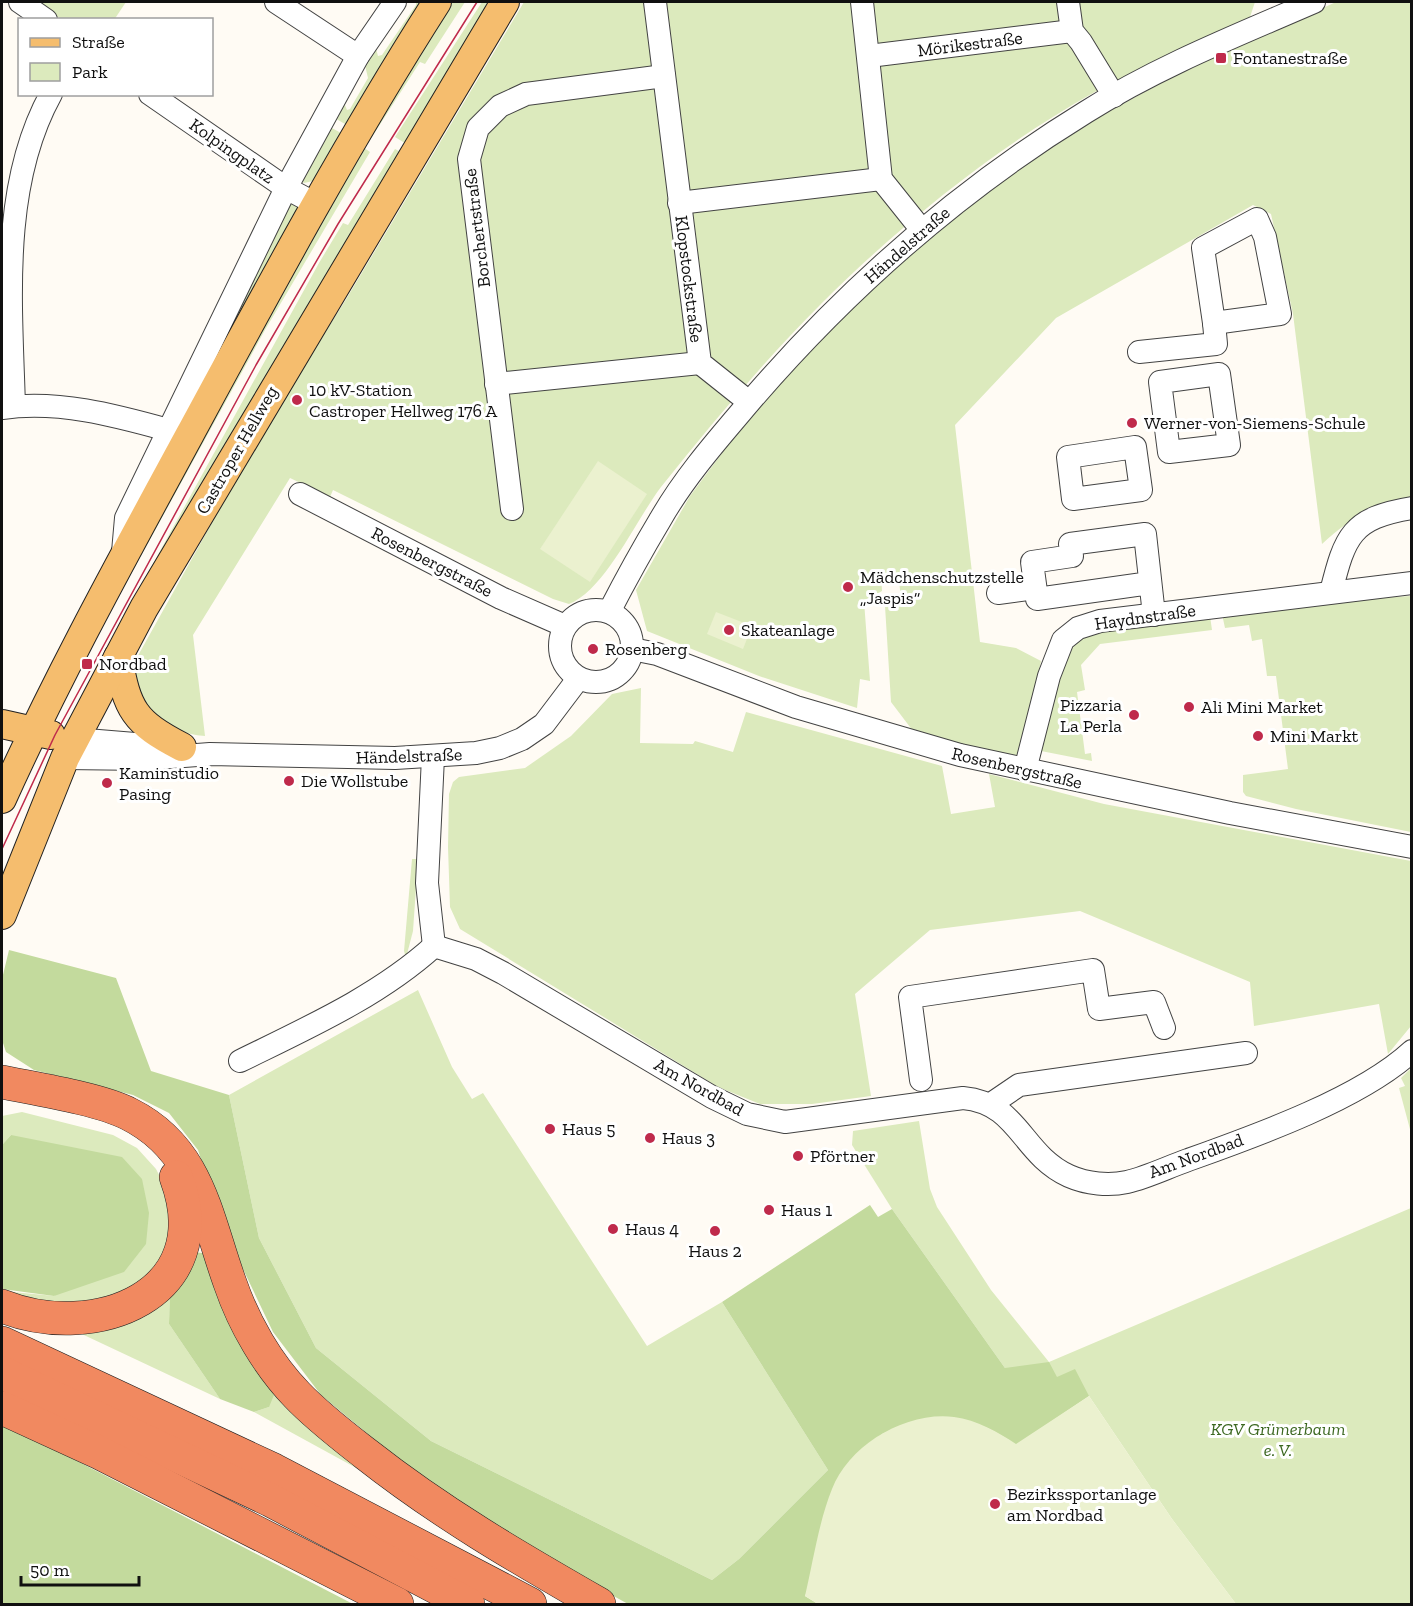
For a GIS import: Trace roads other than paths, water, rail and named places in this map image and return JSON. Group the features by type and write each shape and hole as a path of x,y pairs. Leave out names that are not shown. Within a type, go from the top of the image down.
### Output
{"highway":[{"path":"2,1068 17,1078 128,1113 165,1137 189,1169 204,1204 230,1286 249,1326 269,1362 297,1395 404,1485 508,1552 599,1605"},
{"path":"7,1096 83,1100"},
{"path":"2,1306 12,1310 64,1317 105,1315 123,1311 152,1294 173,1268 183,1243 185,1226 182,1192 175,1173 149,1143 133,1131 110,1121 7,1096"},
{"path":"2,1343 274,1470 530,1605"},
{"path":"2,1373 270,1500 468,1605"},
{"path":"2,1408 100,1453 397,1605"}],"main road":[{"path":"2,799 20,741 122,562 316,204 437,2"},
{"name":"Castroper Hellweg","path":"2,915 69,749 118,657 272,390 505,2"},
{"name":"Händelstraße","path":"118,657 129,703 139,718 151,732 182,747"},
{"path":"2,724 20,741 69,749"}],"street":[{"path":"20,2 43,18"},
{"path":"276,2 358,56"},
{"path":"122,562 126,518 168,430 286,188 358,56 395,2"},
{"name":"Klopstockstraße","path":"655,2 700,363 749,402"},
{"path":"862,2 882,179 921,229"},
{"path":"1068,2 1072,31 1114,96"},
{"name":"Händelstraße","path":"609,612 669,505 710,449 786,360 921,229 1017,158 1087,111 1280,9 1314,2"},
{"name":"Mörikestraße","path":"869,56 1072,31"},
{"name":"Borchertstraße","path":"512,509 469,159 478,128 500,106 525,94 664,76"},
{"path":"50,96 36,126 16,187 11,234 8,407 42,405 82,410 168,430"},
{"name":"Kolpingplatz","path":"153,96 286,188 316,204"},
{"name":"Klopstockstraße","path":"680,203 882,179"},
{"path":"1140,352 1216,344 1203,248 1257,219 1265,237 1280,315 1214,323"},
{"path":"496,384 700,363"},
{"path":"1136,447 1141,490 1120,502 1073,499 1068,457 1136,447 1168,443"},
{"name":"Rosenbergstraße","path":"300,494 501,598 565,627"},
{"path":"1331,592 1340,556 1353,533 1373,518 1412,508"},
{"path":"1150,583 1037,599 1032,562 1072,556 1070,544 1145,534 1154,615"},
{"name":"Haydnstraße","path":"1025,770 1050,676 1063,640 1078,628 1100,621 1412,583"},
{"path":"998,593 1035,588"},
{"path":"585,612 609,612 627,627 632,649 629,662 622,672 611,680 595,683 578,679 567,669 560,656 560,640 565,627 573,617 585,612"},
{"name":"Rosenbergstraße","path":"632,649 657,654 778,700 904,740 1025,770 1230,813 1412,846"},
{"name":"Händelstraße","path":"69,749 153,759 210,754 358,758 433,757 484,752 522,739 544,723 578,679"},
{"name":"Händelstraße","path":"69,749 182,747 210,754"},
{"path":"240,1060 317,1023 408,970 434,946 427,883 433,757"},
{"name":"Am Nordbad","path":"434,946 485,963 712,1097 747,1114 769,1121 817,1120 963,1098 991,1104 1008,1116 1035,1152 1068,1176 1096,1183 1128,1182 1222,1148 1298,1117 1374,1080 1412,1051"},
{"path":"921,1080 904,989 1093,970 1099,1009 1154,1002 1164,1028"},
{"path":"991,1104 1018,1085 1246,1053"}],"tram line":[{"path":"2,849 55,735 256,365 338,224 477,2"}],"place":[{"name":"Fontanestraße","path":"1221,58"},
{"name":"10 kV-Station Castroper Hellweg 176 A","path":"297,400"},
{"name":"Werner-von-Siemens-Schule","path":"1132,423"},
{"name":"Mädchenschutzstelle „Jaspis“","path":"848,587"},
{"name":"Skateanlage","path":"729,630"},
{"name":"Rosenberg","path":"593,649"},
{"name":"Nordbad","path":"87,664"},
{"name":"Ali Mini Market","path":"1189,707"},
{"name":"Pizzaria La Perla","path":"1134,715"},
{"name":"Mini Markt","path":"1258,736"},
{"name":"Die Wollstube","path":"289,781"},
{"name":"Kaminstudio Pasing","path":"107,783"},
{"name":"Haus 5","path":"550,1129"},
{"name":"Haus 3","path":"650,1138"},
{"name":"Pförtner","path":"798,1156"},
{"name":"Haus 1","path":"769,1210"},
{"name":"Haus 4","path":"613,1229"},
{"name":"Haus 2","path":"715,1231"},
{"name":"Bezirkssportanlage am Nordbad","path":"995,1504"}],"park label":[{"name":"KGV Grümerbaum e. V.","path":"1278,1439"}]}
